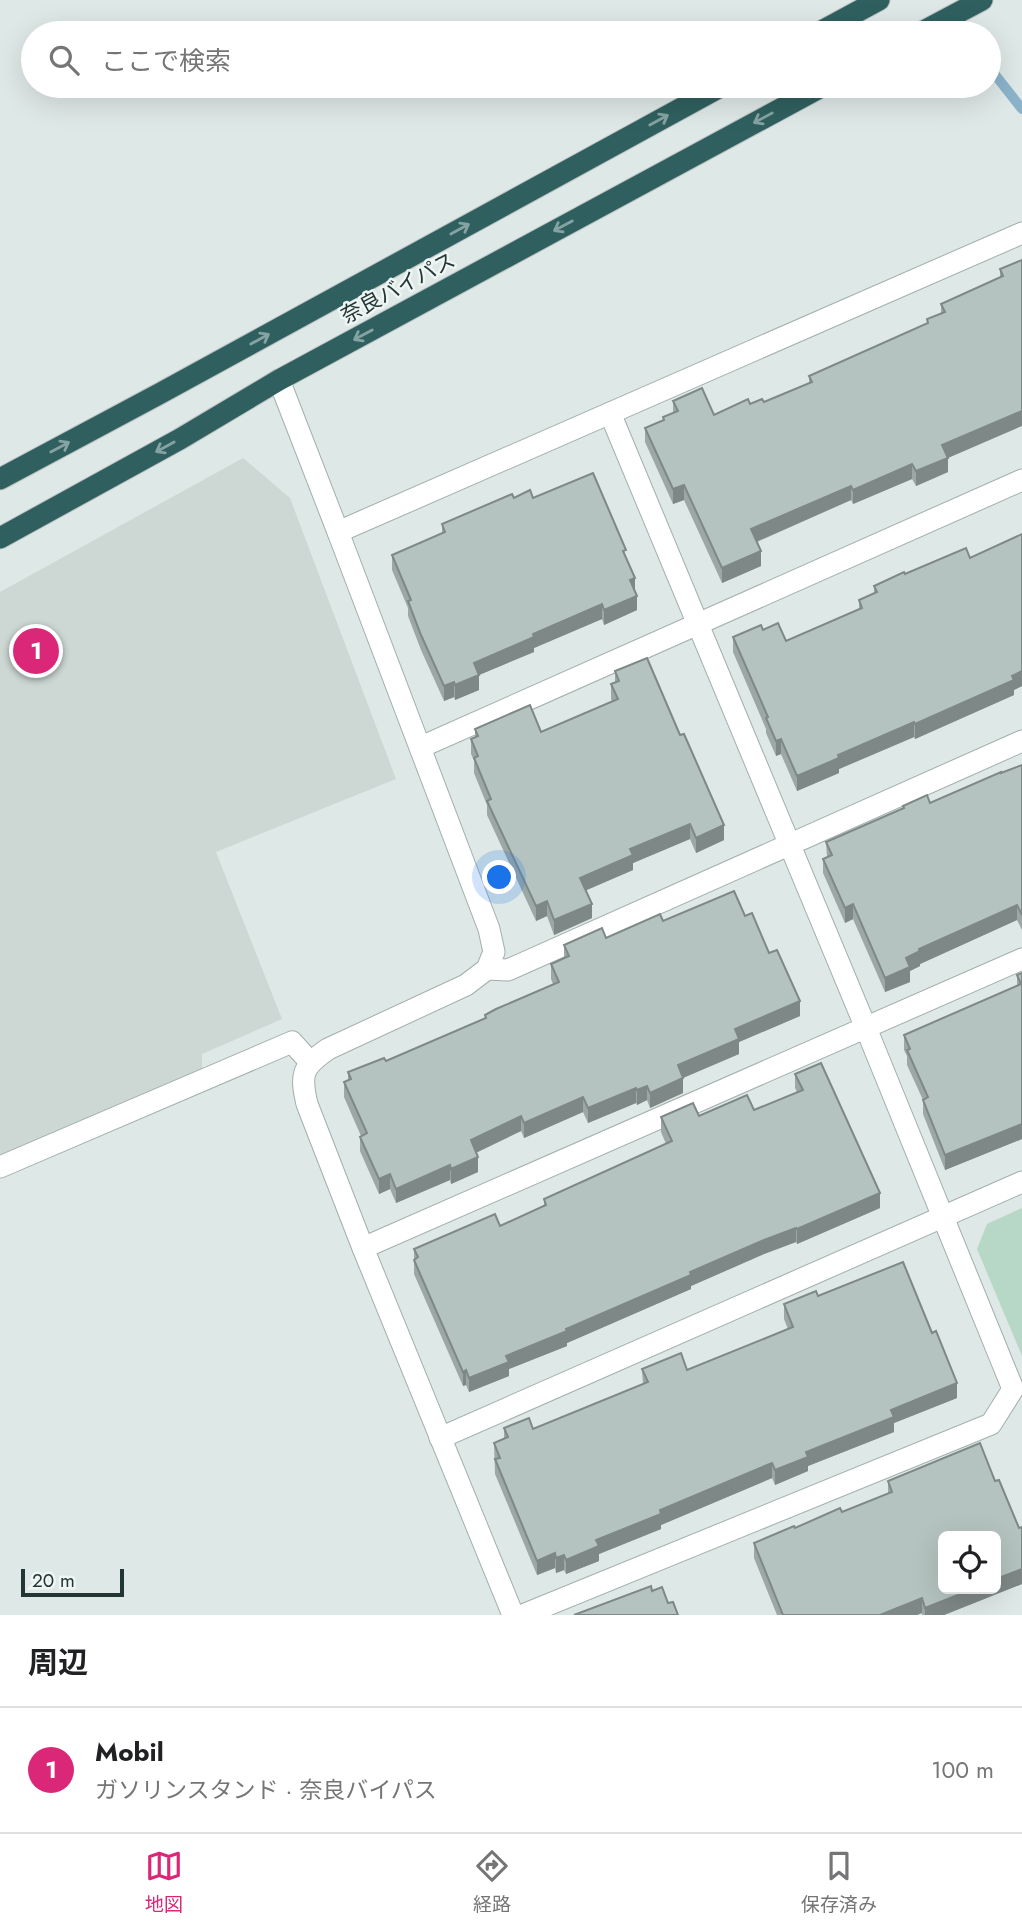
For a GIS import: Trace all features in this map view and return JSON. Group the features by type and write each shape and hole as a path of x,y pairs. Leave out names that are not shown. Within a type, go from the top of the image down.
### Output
{"highway":[{"path":"840,21 879,0"},
{"path":"943,21 982,0"},
{"name":"奈良バイパス","path":"0,479 700,98"},
{"name":"奈良バイパス","path":"0,538 180,439 279,380 801,98"}],"street":[{"path":"338,532 1022,233"},
{"path":"279,380 421,747 489,929 494,952 487,970 466,985 328,1049 310,1062 302,1082 307,1104 363,1248 513,1615"},
{"path":"523,1615 991,1424 1013,1389 610,413"},
{"path":"421,747 1022,480"},
{"path":"487,970 508,970 1022,741"},
{"path":"363,1248 1022,959"},
{"path":"0,1167 292,1042 310,1062"},
{"path":"440,1438 1022,1182"}],"shaded area":[{"path":"243,458 290,498 396,779 216,852 282,1019 202,1054 202,1071 0,1161 0,592"}],"green space":[{"path":"1022,1208 1022,1356 977,1249 987,1224"}],"building":[{"path":"1022,260 1022,411 942,445 948,458 916,471 912,464 853,490 851,486 751,529 761,551 722,568 684,485 673,489 645,428 678,411 673,401 702,388 714,415 748,399 750,404 762,399 764,402 812,382 809,376 928,323 927,319 945,312 941,304 1003,276 1000,269"},
{"path":"593,473 626,550 623,551 635,578 630,580 637,596 604,610 602,604 533,634 534,637 474,663 479,675 455,685 454,682 444,686 421,635 408,601 411,600 392,555 445,532 442,524 512,494 514,498 530,490 533,498"},
{"path":"1022,534 1022,671 1012,676 1014,680 838,755 839,758 797,776 781,739 776,741 733,637 761,625 763,630 778,623 786,641 862,608 859,600 877,592 874,586 904,572 905,574 966,548 970,558"},
{"path":"647,658 680,735 684,734 724,825 696,838 690,824 630,849 633,855 580,878 592,904 554,920 547,901 536,906 487,801 491,799 474,758 478,756 471,739 478,736 475,729 530,705 541,732 618,699 611,684 619,681 615,671"},
{"path":"1022,765 1022,915 1017,905 919,949 920,951 906,958 910,967 885,978 853,904 845,908 823,859 832,855 826,842 927,795 930,803"},
{"path":"734,891 745,916 752,913 769,953 777,950 800,1001 735,1029 739,1039 678,1065 683,1078 650,1093 647,1086 637,1090 636,1088 588,1108 583,1097 524,1123 521,1116 471,1140 478,1157 451,1169 450,1165 396,1189 390,1174 379,1179 360,1137 367,1133 344,1082 351,1079 348,1072 384,1058 386,1061 486,1018 485,1015 496,1009 559,982 551,964 569,956 564,945 602,928 606,938 660,914 663,921"},
{"path":"1022,973 1022,1124 945,1155 923,1100 928,1097 907,1050 910,1049 904,1035 1021,984 1017,975"},
{"path":"821,1063 880,1193 690,1272 691,1275 506,1356 509,1362 469,1378 466,1370 463,1372 414,1260 418,1257 414,1249 495,1214 500,1226 546,1205 544,1199 672,1141 661,1117 693,1103 699,1116 747,1095 754,1110 803,1090 795,1074"},
{"path":"903,1262 932,1333 936,1331 957,1383 891,1410 894,1417 806,1452 808,1457 775,1470 772,1463 660,1510 661,1514 596,1540 599,1546 566,1560 564,1555 556,1558 555,1553 537,1561 495,1459 500,1458 494,1443 508,1437 504,1428 529,1418 533,1429 648,1382 642,1369 681,1353 687,1370 793,1327 784,1304 816,1291 818,1296"},
{"path":"980,1443 995,1481 999,1480 1019,1528 1022,1527 1022,1569 1001,1577 1001,1531 938,1531 938,1594 960,1594 925,1608 922,1598 880,1615 783,1615 754,1543 840,1508 842,1512 892,1492 888,1481"},
{"path":"651,1586 652,1591 662,1587 668,1603 673,1602 678,1615 574,1615"}],"waterway":[{"path":"1001,82 1022,109"}],"place":[{"name":"Mobil","path":"36,651"}]}
